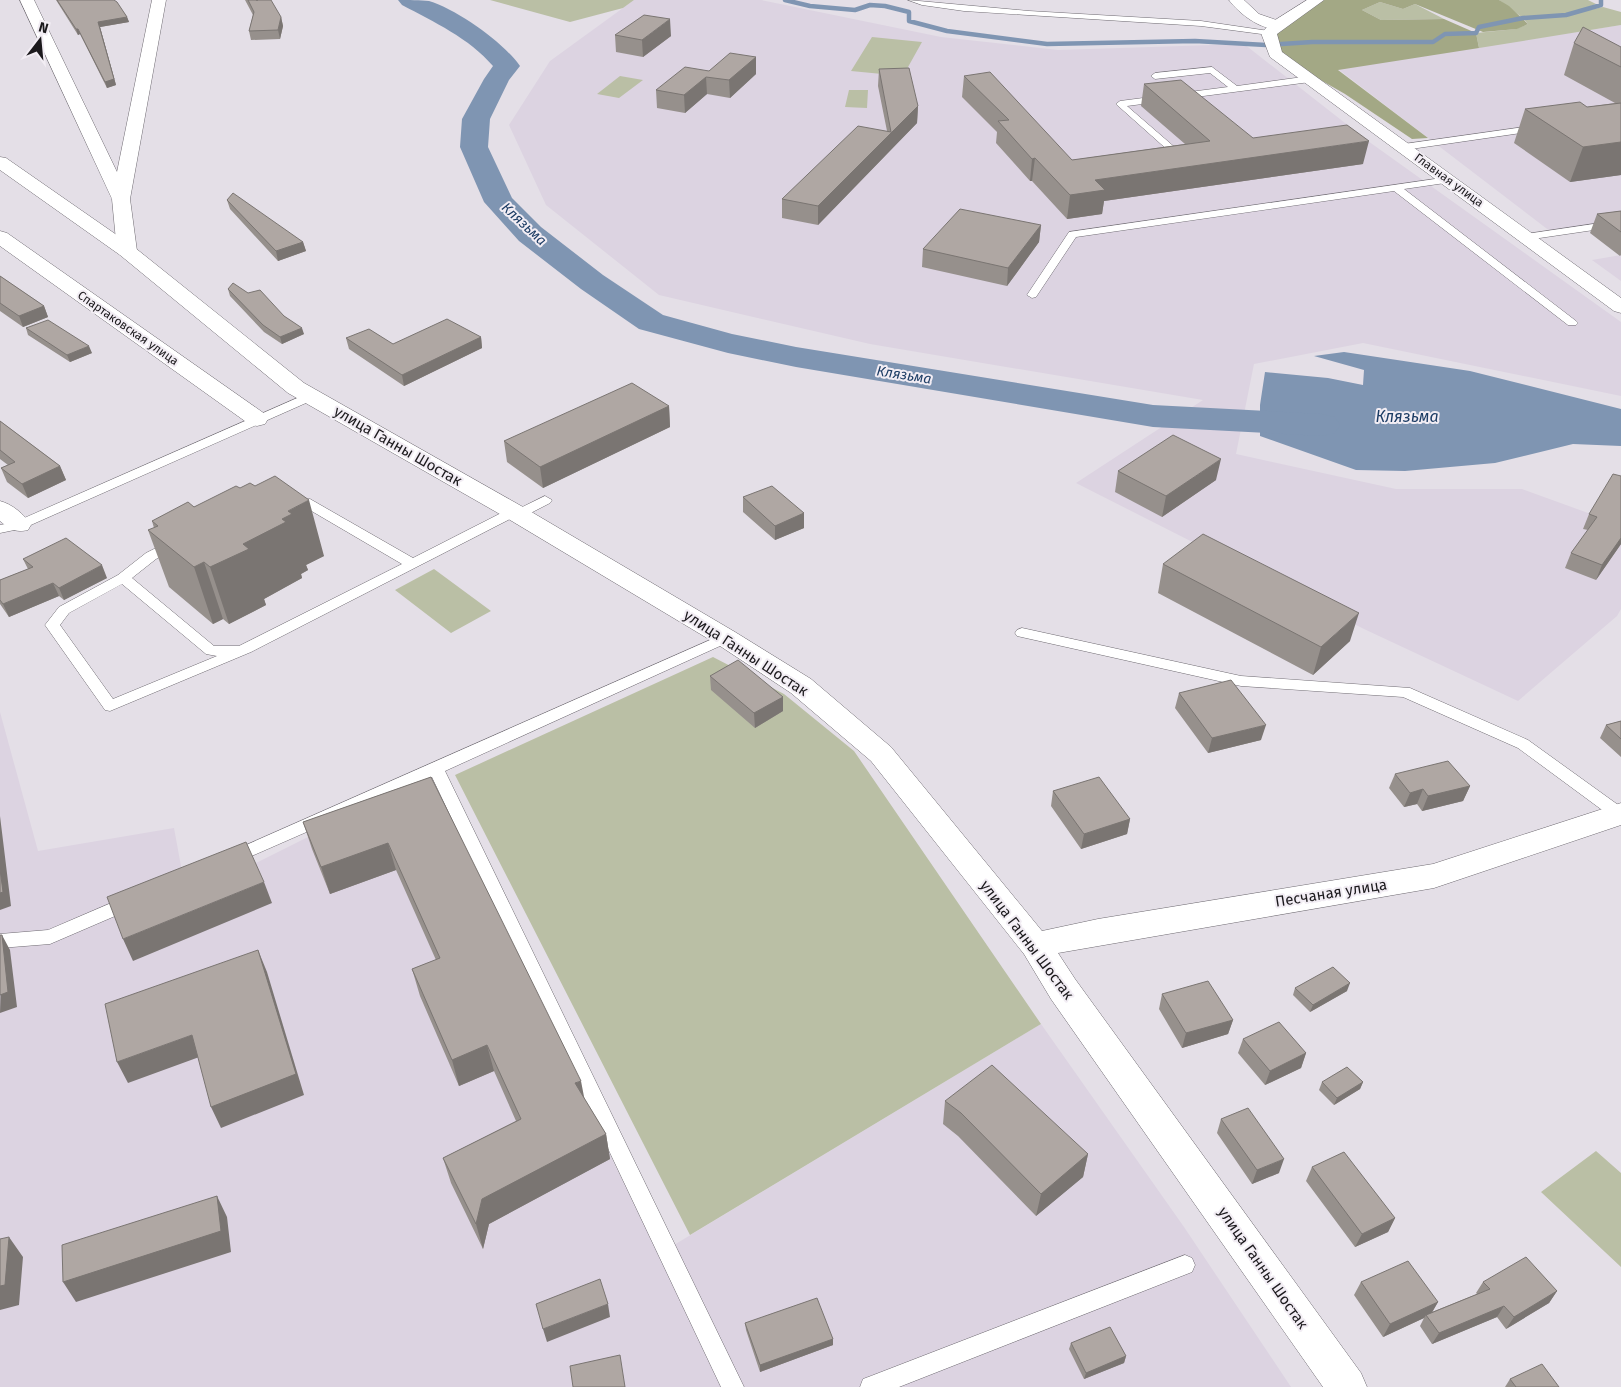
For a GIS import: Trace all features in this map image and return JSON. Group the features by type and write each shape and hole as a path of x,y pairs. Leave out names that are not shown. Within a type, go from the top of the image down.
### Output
{"main road":[{"path":"27,0 121,199 128,251"},
{"path":"121,199 159,0"},
{"name":"Главная улица","path":"1236,0 1254,17 1310,79 1621,307"},
{"path":"1273,40 1317,0"},
{"name":"улица Ганны Шостак","path":"0,162 128,251 296,388 516,513 726,638 802,686 882,754 1035,945 1069,997 1347,1387"},
{"name":"Спартаковская улица","path":"0,237 257,419"},
{"path":"0,508 10,527"},
{"name":"Песчаная улица","path":"1035,945 1098,932 1434,876 1620,814"}],"lane":[{"path":"912,0 938,6 1022,14 1236,26 1273,40"},
{"path":"1155,76 1212,70 1235,88"},
{"path":"1183,160 1120,104 1310,79"},
{"path":"1404,147 1552,126"},
{"path":"1032,295 1074,234 1449,180"},
{"path":"1396,188 1572,324"},
{"path":"1528,239 1619,225"},
{"path":"10,527 312,396"},
{"path":"187,535 152,556 123,578 64,610 52,625 110,706 246,649 411,563 545,500"},
{"path":"280,504 305,502 411,563"},
{"path":"123,578 211,651 246,649"},
{"path":"1022,633 1241,681 1405,692 1523,744 1620,814"},
{"path":"221,863 436,770 726,638"},
{"path":"436,770 733,1387"},
{"path":"0,940 50,937 140,898"},
{"path":"871,1387 1185,1265"}],"shaded area":[{"path":"634,0 761,0 941,37 1058,50 1244,44 1368,141 1621,322 1621,396 1363,343 1254,364 1236,454 1396,489 1522,489 1621,525 1621,609 1617,616 1518,701 1364,629 1076,483 1203,400 870,344 659,295 546,205 509,125 550,61"},
{"path":"1621,25 1621,226 1555,235 1338,69"},
{"path":"1621,255 1621,281 1592,260"},
{"path":"0,712 38,851 174,828 185,888 254,864 424,779 659,1254 1041,1024 1184,1227 1291,1387 0,1387"}],"green space":[{"path":"490,0 634,0 623,8 570,22"},
{"path":"1318,0 1499,0 1509,6 1528,24 1517,29 1483,32 1415,4 1403,9 1380,2 1362,10 1381,20 1444,19 1476,33 1479,48 1338,70 1428,138 1412,139 1345,94 1275,54 1277,25"},
{"path":"1499,0 1588,0 1596,4 1571,14 1603,7 1621,12 1621,25 1479,48 1476,33 1516,29 1528,24"},
{"path":"1380,2 1403,9 1415,4 1444,19 1381,20 1362,10"},
{"path":"872,37 922,42 903,76 851,71"},
{"path":"620,76 643,80 619,98 597,94"},
{"path":"849,90 868,90 867,108 845,107"},
{"path":"434,569 491,611 451,633 395,590"},
{"path":"713,657 784,694 854,751 1041,1024 690,1235 455,775"},
{"path":"1596,1151 1621,1173 1621,1267 1541,1192"}],"water":[{"name":"Клязьма","path":"1344,352 1470,371 1621,409 1621,446 1573,444 1495,463 1405,471 1356,470 1260,436 1260,405 1265,372 1328,378 1363,385 1364,370 1314,356"}],"building":[{"path":"57,0 114,0 117,2 127,17 98,22 114,79 105,82 78,29 76,29"},
{"path":"248,0 271,0 281,17 278,30 249,31 254,12"},
{"path":"644,15 670,19 642,40 615,35"},
{"path":"1583,27 1621,47 1621,67 1574,43"},
{"path":"730,53 756,57 729,80 706,77 684,95 656,90 685,67 709,71"},
{"path":"909,68 918,106 818,206 782,199 858,126 891,132 879,69"},
{"path":"990,72 1072,160 1210,141 1144,84 1181,80 1253,138 1347,125 1369,141 1095,180 1105,190 1070,195 1035,158 1032,159 998,121 1009,120 964,76"},
{"path":"1580,102 1587,107 1621,103 1621,142 1583,147 1525,109"},
{"path":"233,193 303,242 276,251 227,200"},
{"path":"960,209 1041,225 1008,268 923,249"},
{"path":"1621,211 1621,232 1597,214"},
{"path":"0,276 44,306 19,316 0,303"},
{"path":"233,283 248,293 260,290 284,316 302,328 280,337 263,325 228,289"},
{"path":"447,319 481,337 402,375 346,338 369,329 393,344"},
{"path":"48,320 89,346 67,355 26,328"},
{"path":"632,383 669,406 540,467 504,441"},
{"path":"0,421 60,466 22,484 1,468 15,462 0,450"},
{"path":"1173,435 1221,459 1166,496 1118,471"},
{"path":"1613,474 1621,476 1621,538 1602,565 1571,553 1597,517 1589,514"},
{"path":"275,476 309,500 288,511 292,514 282,519 286,522 243,544 249,549 210,567 204,562 194,567 148,530 158,526 152,521 188,502 194,507 236,486 240,488 250,483 255,486"},
{"path":"772,486 804,513 775,526 743,497"},
{"path":"1203,534 1359,613 1321,647 1163,564"},
{"path":"66,538 102,565 59,588 53,583 3,604 0,600 0,580 33,567 23,559"},
{"path":"738,660 783,697 754,713 710,676"},
{"path":"1231,680 1266,725 1212,738 1179,693"},
{"path":"1621,721 1621,739 1606,725"},
{"path":"1448,761 1470,786 1428,796 1423,789 1410,793 1395,774"},
{"path":"431,777 581,1081 575,1083 606,1134 482,1199 476,1224 443,1158 521,1119 487,1045 452,1060 412,969 440,958 388,843 321,867 303,822"},
{"path":"1099,777 1130,819 1084,834 1053,791"},
{"path":"246,842 264,882 123,939 107,897"},
{"path":"0,869 3,892 0,893"},
{"path":"0,935 2,935 8,992 0,995"},
{"path":"258,950 296,1074 211,1107 192,1035 117,1062 105,1004"},
{"path":"1333,967 1350,983 1313,1005 1295,988"},
{"path":"1208,981 1233,1020 1186,1033 1162,994"},
{"path":"1279,1022 1306,1053 1270,1071 1243,1039"},
{"path":"992,1065 1088,1154 1041,1194 961,1113 945,1101"},
{"path":"1347,1067 1363,1082 1337,1098 1322,1082"},
{"path":"1248,1108 1284,1159 1257,1170 1221,1119"},
{"path":"1344,1152 1395,1218 1362,1234 1312,1167"},
{"path":"217,1196 221,1231 63,1282 62,1245"},
{"path":"9,1237 5,1285 0,1286 0,1239"},
{"path":"1526,1257 1557,1291 1514,1317 1504,1306 1439,1333 1426,1315 1490,1289 1483,1282"},
{"path":"1408,1261 1438,1302 1390,1324 1361,1282"},
{"path":"600,1279 608,1304 543,1329 536,1304"},
{"path":"817,1298 833,1339 760,1365 745,1323"},
{"path":"1110,1327 1126,1356 1086,1373 1071,1343"},
{"path":"620,1355 625,1387 573,1387 570,1366"},
{"path":"1542,1364 1559,1387 1516,1387 1510,1379"}],"waterway":[{"name":"Клязьма","path":"410,0 458,25 492,49 507,66 497,79 476,119 474,147 499,202 530,234 592,282 651,322 728,343 796,357 1153,416 1322,425"},
{"path":"785,0 810,6 855,10 870,5 885,6 909,12 909,21 947,31 1047,44 1195,41 1266,45 1312,42 1433,42 1445,34 1476,33 1479,27 1523,18 1566,15 1601,5 1601,0"}]}
